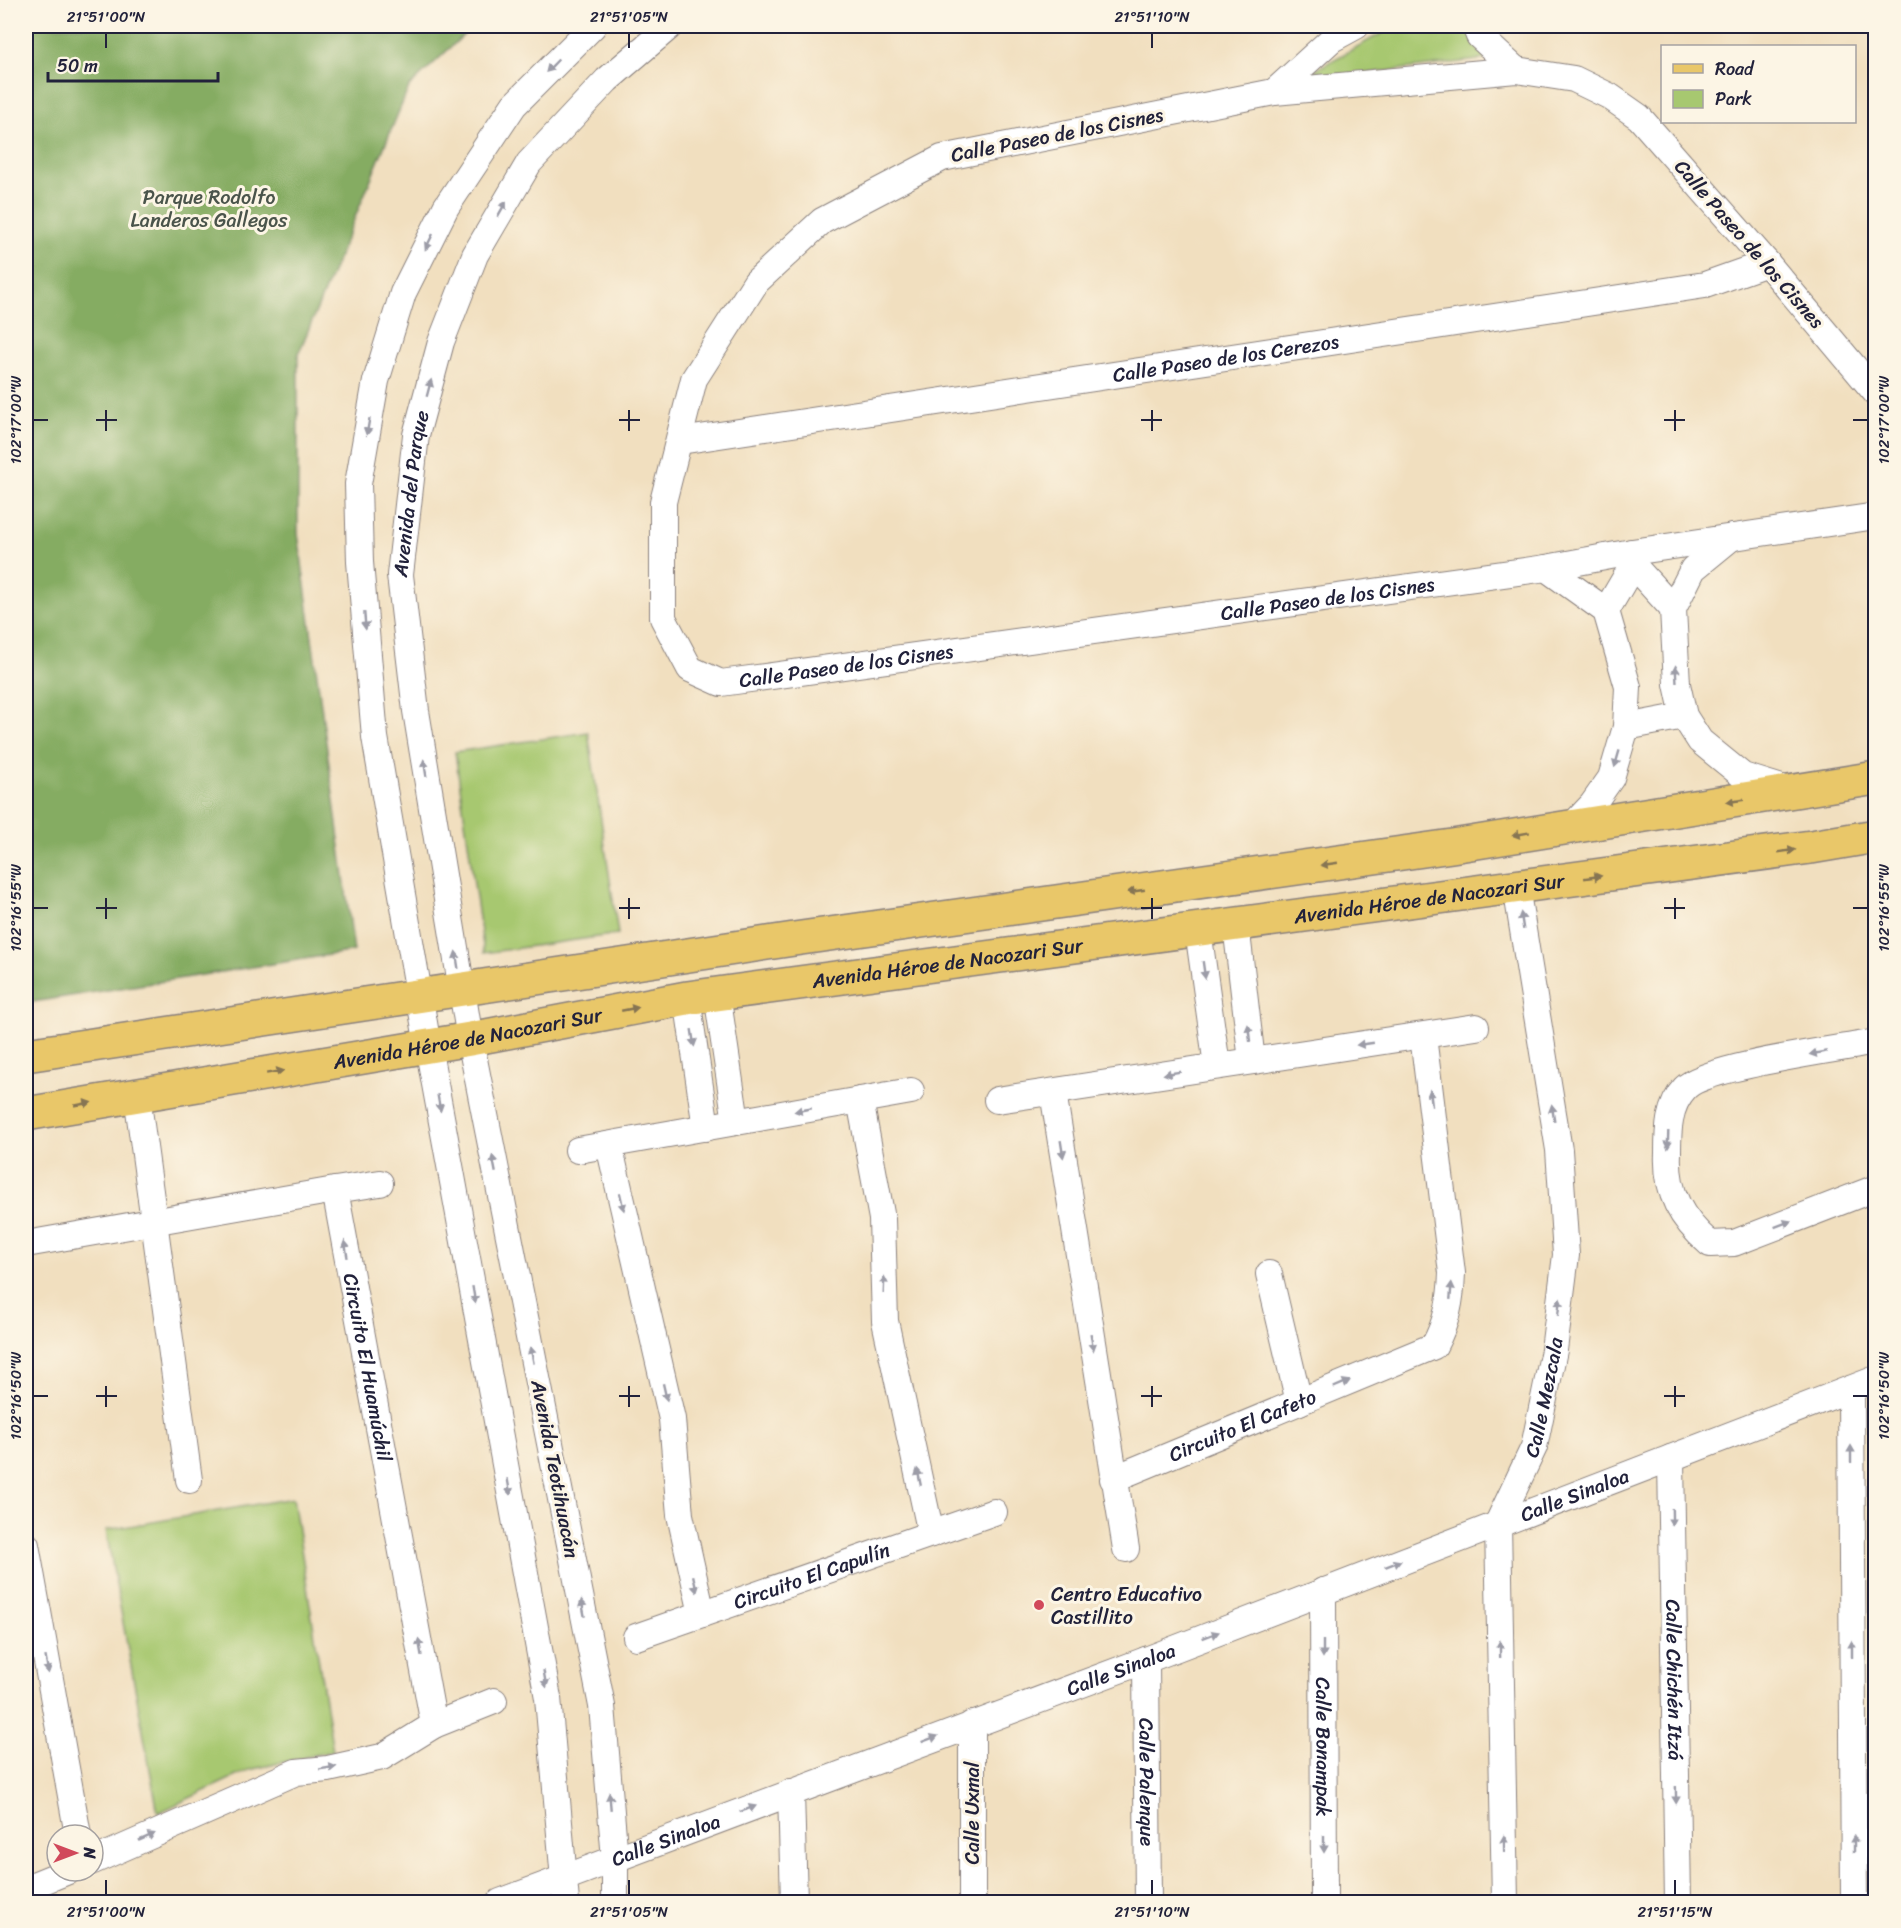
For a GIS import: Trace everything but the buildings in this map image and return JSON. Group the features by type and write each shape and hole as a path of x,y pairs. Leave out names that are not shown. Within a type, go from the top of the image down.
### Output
{"main road":[{"path":"26,1055 462,991 794,939 1452,846 1875,778"},
{"name":"Avenida Héroe de Nacozari Sur","path":"26,1114 470,1039 702,996 1811,847 1875,836"}],"street":[{"path":"565,1890 548,1698 428,1046 375,737 360,562 358,484 374,393 403,293 446,207 514,105 593,26"},
{"name":"Avenida del Parque","path":"470,1039 416,711 400,575 416,435 441,342 475,255 530,163 607,80 670,26"},
{"path":"1274,92 1332,39 1356,26"},
{"path":"1475,26 1479,36 1516,70"},
{"name":"Calle Paseo de los Cisnes","path":"1875,393 1767,263 1639,117 1609,96 1574,79 1516,70 1274,92 942,158 822,221 756,282 694,379 663,502 663,618 690,669 721,683 1546,568 1632,559 1732,537 1875,516"},
{"name":"Calle Paseo de los Cerezos","path":"680,441 1705,285 1767,263"},
{"path":"1732,537 1693,569 1673,609 1677,684 1684,716 1700,741 1743,776 1797,792"},
{"path":"1606,610 1632,559 1673,609"},
{"path":"1546,568 1606,610 1628,687 1626,727 1611,778 1592,805 1573,825"},
{"path":"1626,727 1684,716"},
{"name":"Calle Mezcala","path":"1505,1902 1497,1523 1534,1448 1554,1350 1566,1255 1559,1149 1516,887"},
{"path":"1236,925 1252,1061"},
{"path":"1198,930 1217,1066"},
{"path":"702,996 736,1122"},
{"path":"702,996 706,1128"},
{"path":"997,1100 1476,1027"},
{"name":"Circuito El Cafeto","path":"1113,1479 1434,1346 1444,1327 1451,1299 1452,1273 1423,1036"},
{"name":"Avenida Teotihuacán","path":"470,1039 603,1706 615,1859 615,1902"},
{"path":"1875,1042 1716,1072 1685,1087 1669,1118 1667,1178 1688,1225 1710,1244 1734,1243 1875,1188"},
{"path":"578,1150 911,1091"},
{"path":"1053,1092 1126,1549"},
{"path":"137,1095 189,1480"},
{"path":"860,1100 882,1219 885,1321 932,1534"},
{"path":"609,1145 672,1419 680,1515 702,1614"},
{"path":"26,1244 380,1183"},
{"name":"Circuito El Huamúchil","path":"335,1190 434,1725"},
{"path":"1269,1274 1299,1402"},
{"name":"Calle Sinaloa","path":"500,1902 565,1890 615,1859 1146,1660 1875,1379"},
{"path":"1851,1389 1854,1902"},
{"name":"Calle Chichén Itzá","path":"1671,1458 1678,1902"},
{"name":"Circuito El Capulín","path":"636,1637 994,1512"},
{"path":"26,1545 76,1823"},
{"name":"Calle Bonampak","path":"1323,1591 1324,1902"},
{"name":"Calle Palenque","path":"1146,1660 1148,1902"},
{"path":"105,1856 296,1772 328,1769 382,1757 434,1725 494,1701"},
{"name":"Calle Uxmal","path":"972,1724 972,1902"},
{"path":"791,1792 794,1902"},
{"path":"26,1888 45,1880"}],"green space":[{"name":"Parque Rodolfo Landeros Gallegos","path":"26,26 473,26 409,87 298,355 298,533 354,951 26,1003"},
{"path":"1395,26 1470,26 1487,59 1314,80 1311,72"},
{"path":"588,732 618,934 484,953 455,752"},
{"path":"293,1498 333,1751 249,1770 158,1813 106,1530"}],"place":[{"name":"Centro Educativo Castillito","path":"1039,1605"}]}
